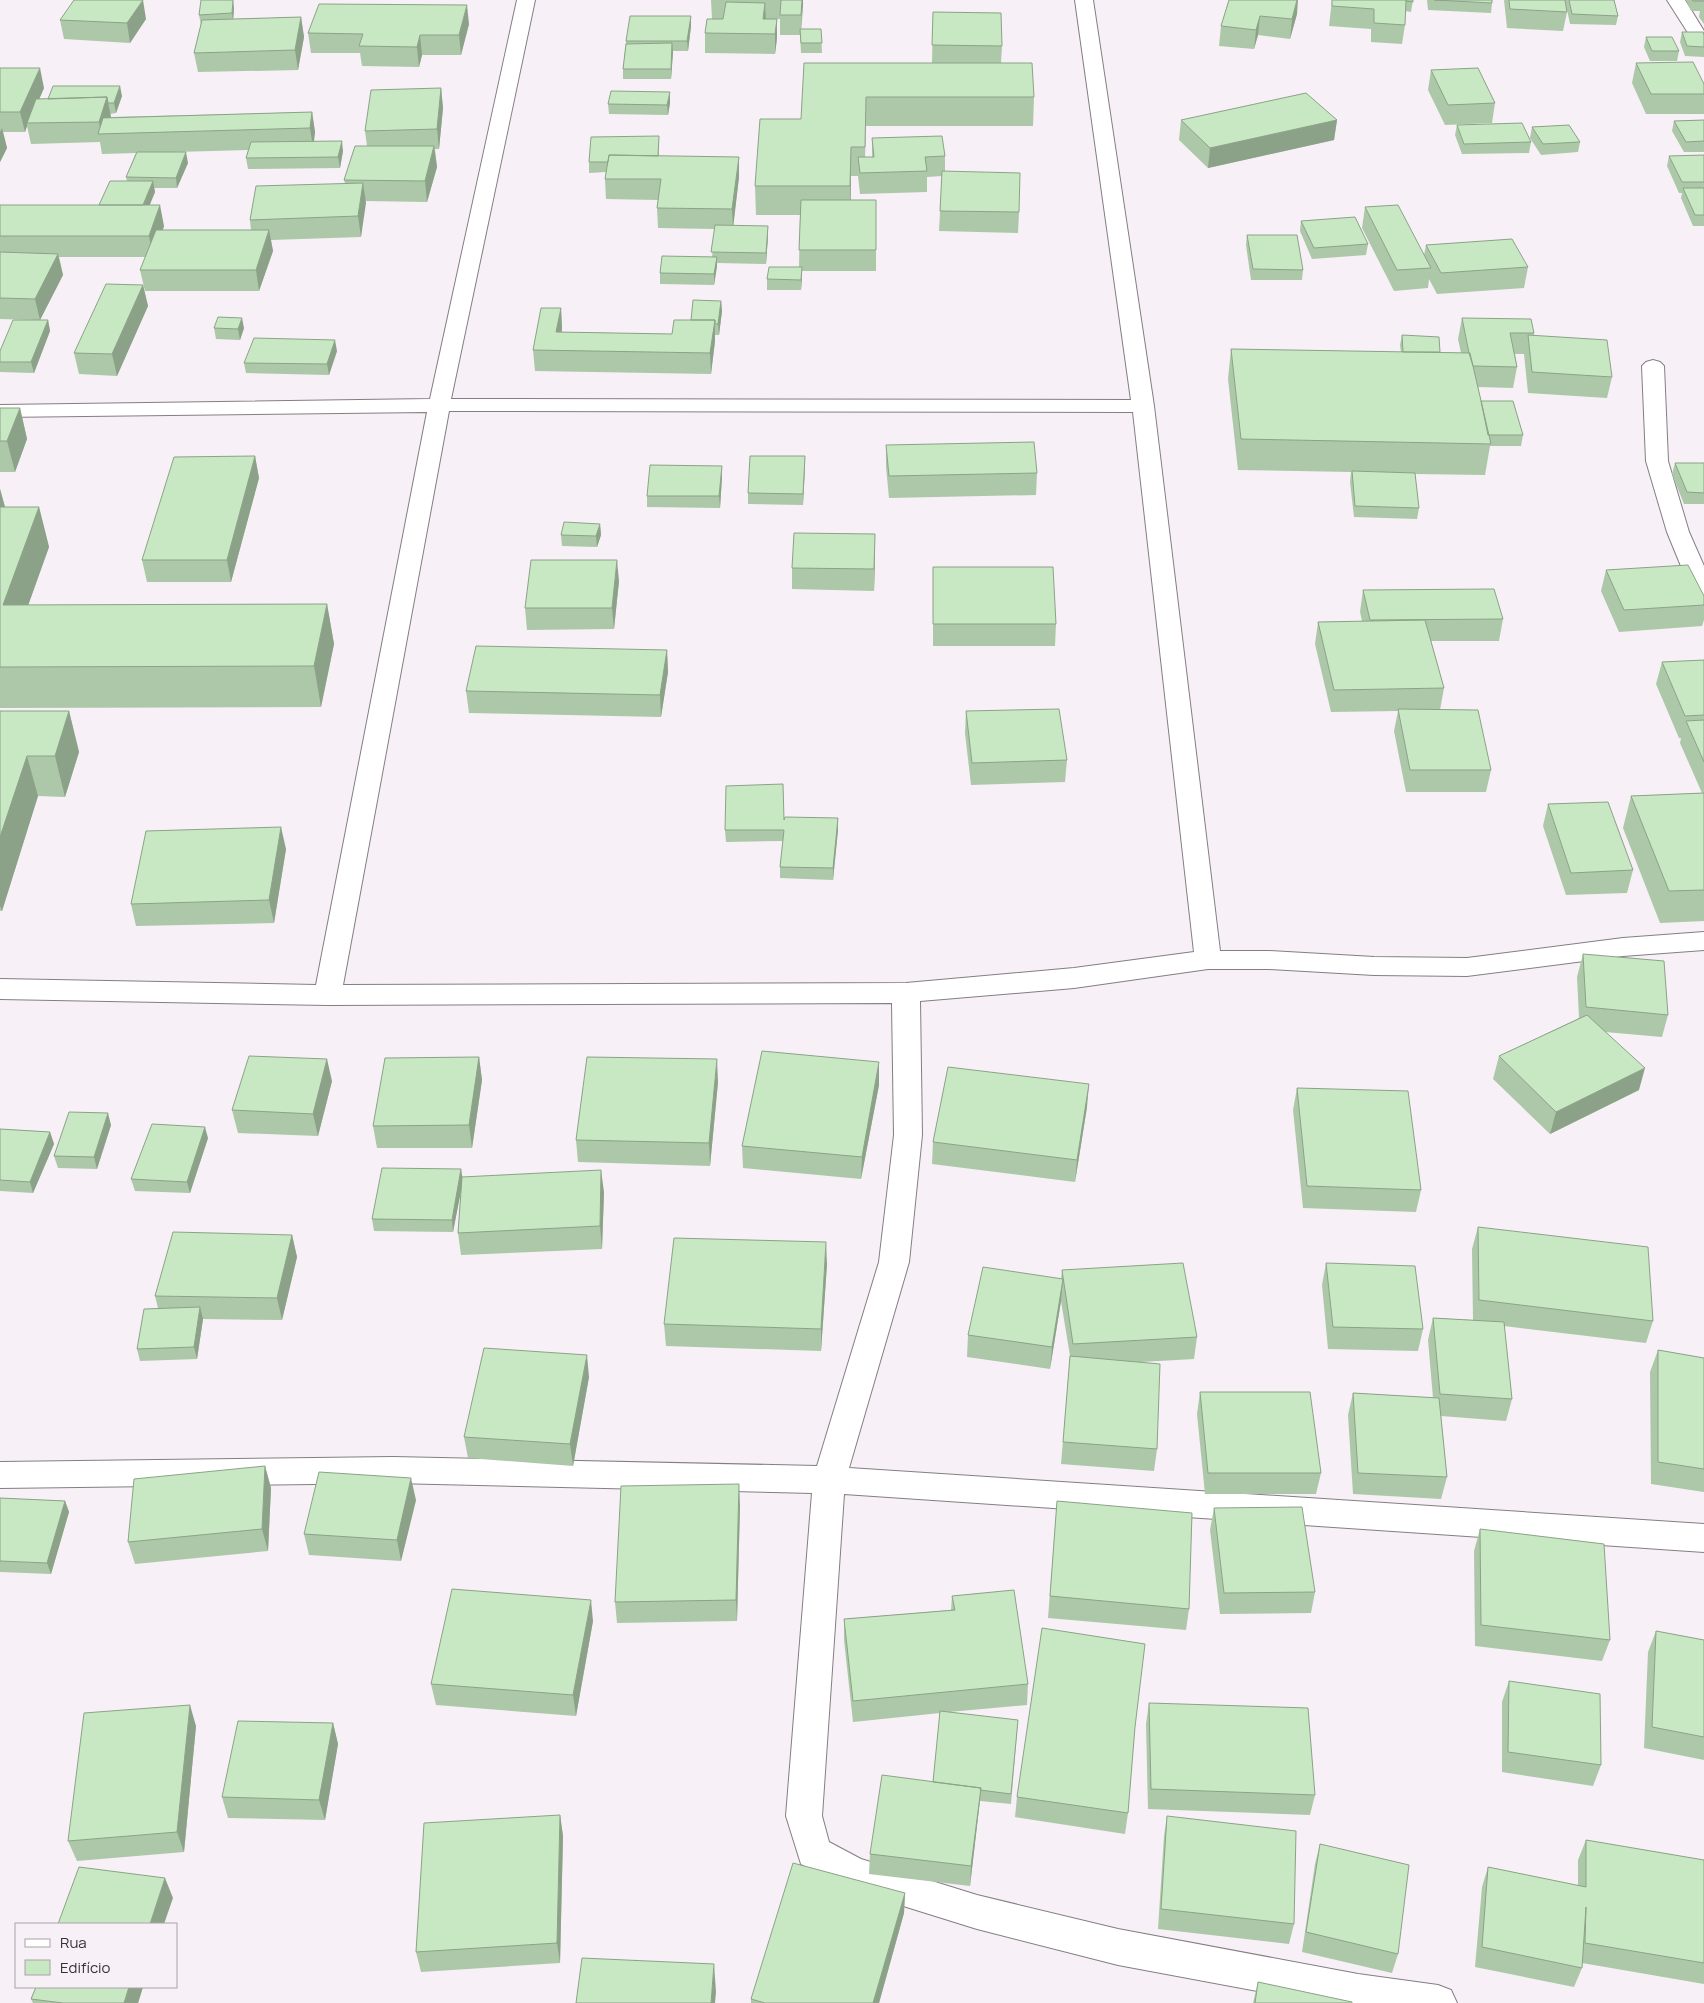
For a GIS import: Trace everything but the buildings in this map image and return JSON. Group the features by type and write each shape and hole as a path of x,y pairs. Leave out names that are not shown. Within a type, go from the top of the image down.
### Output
{"street":[{"path":"328,995 439,405 526,0"},
{"path":"1084,0 1142,406 1208,960"},
{"path":"1676,0 1696,32"},
{"path":"1653,366 1657,461 1678,532 1704,593"},
{"path":"0,411 439,405 1142,406"},
{"path":"0,989 328,995 906,993 1074,978 1208,960 1269,960 1374,966 1467,967 1623,947 1704,942"},
{"path":"906,993 908,1135 894,1262 829,1480 804,1816 814,1852 861,1876 977,1912 1108,1945 1358,1992 1438,2003"},
{"path":"0,1475 393,1470 829,1480 1704,1538"}]}
